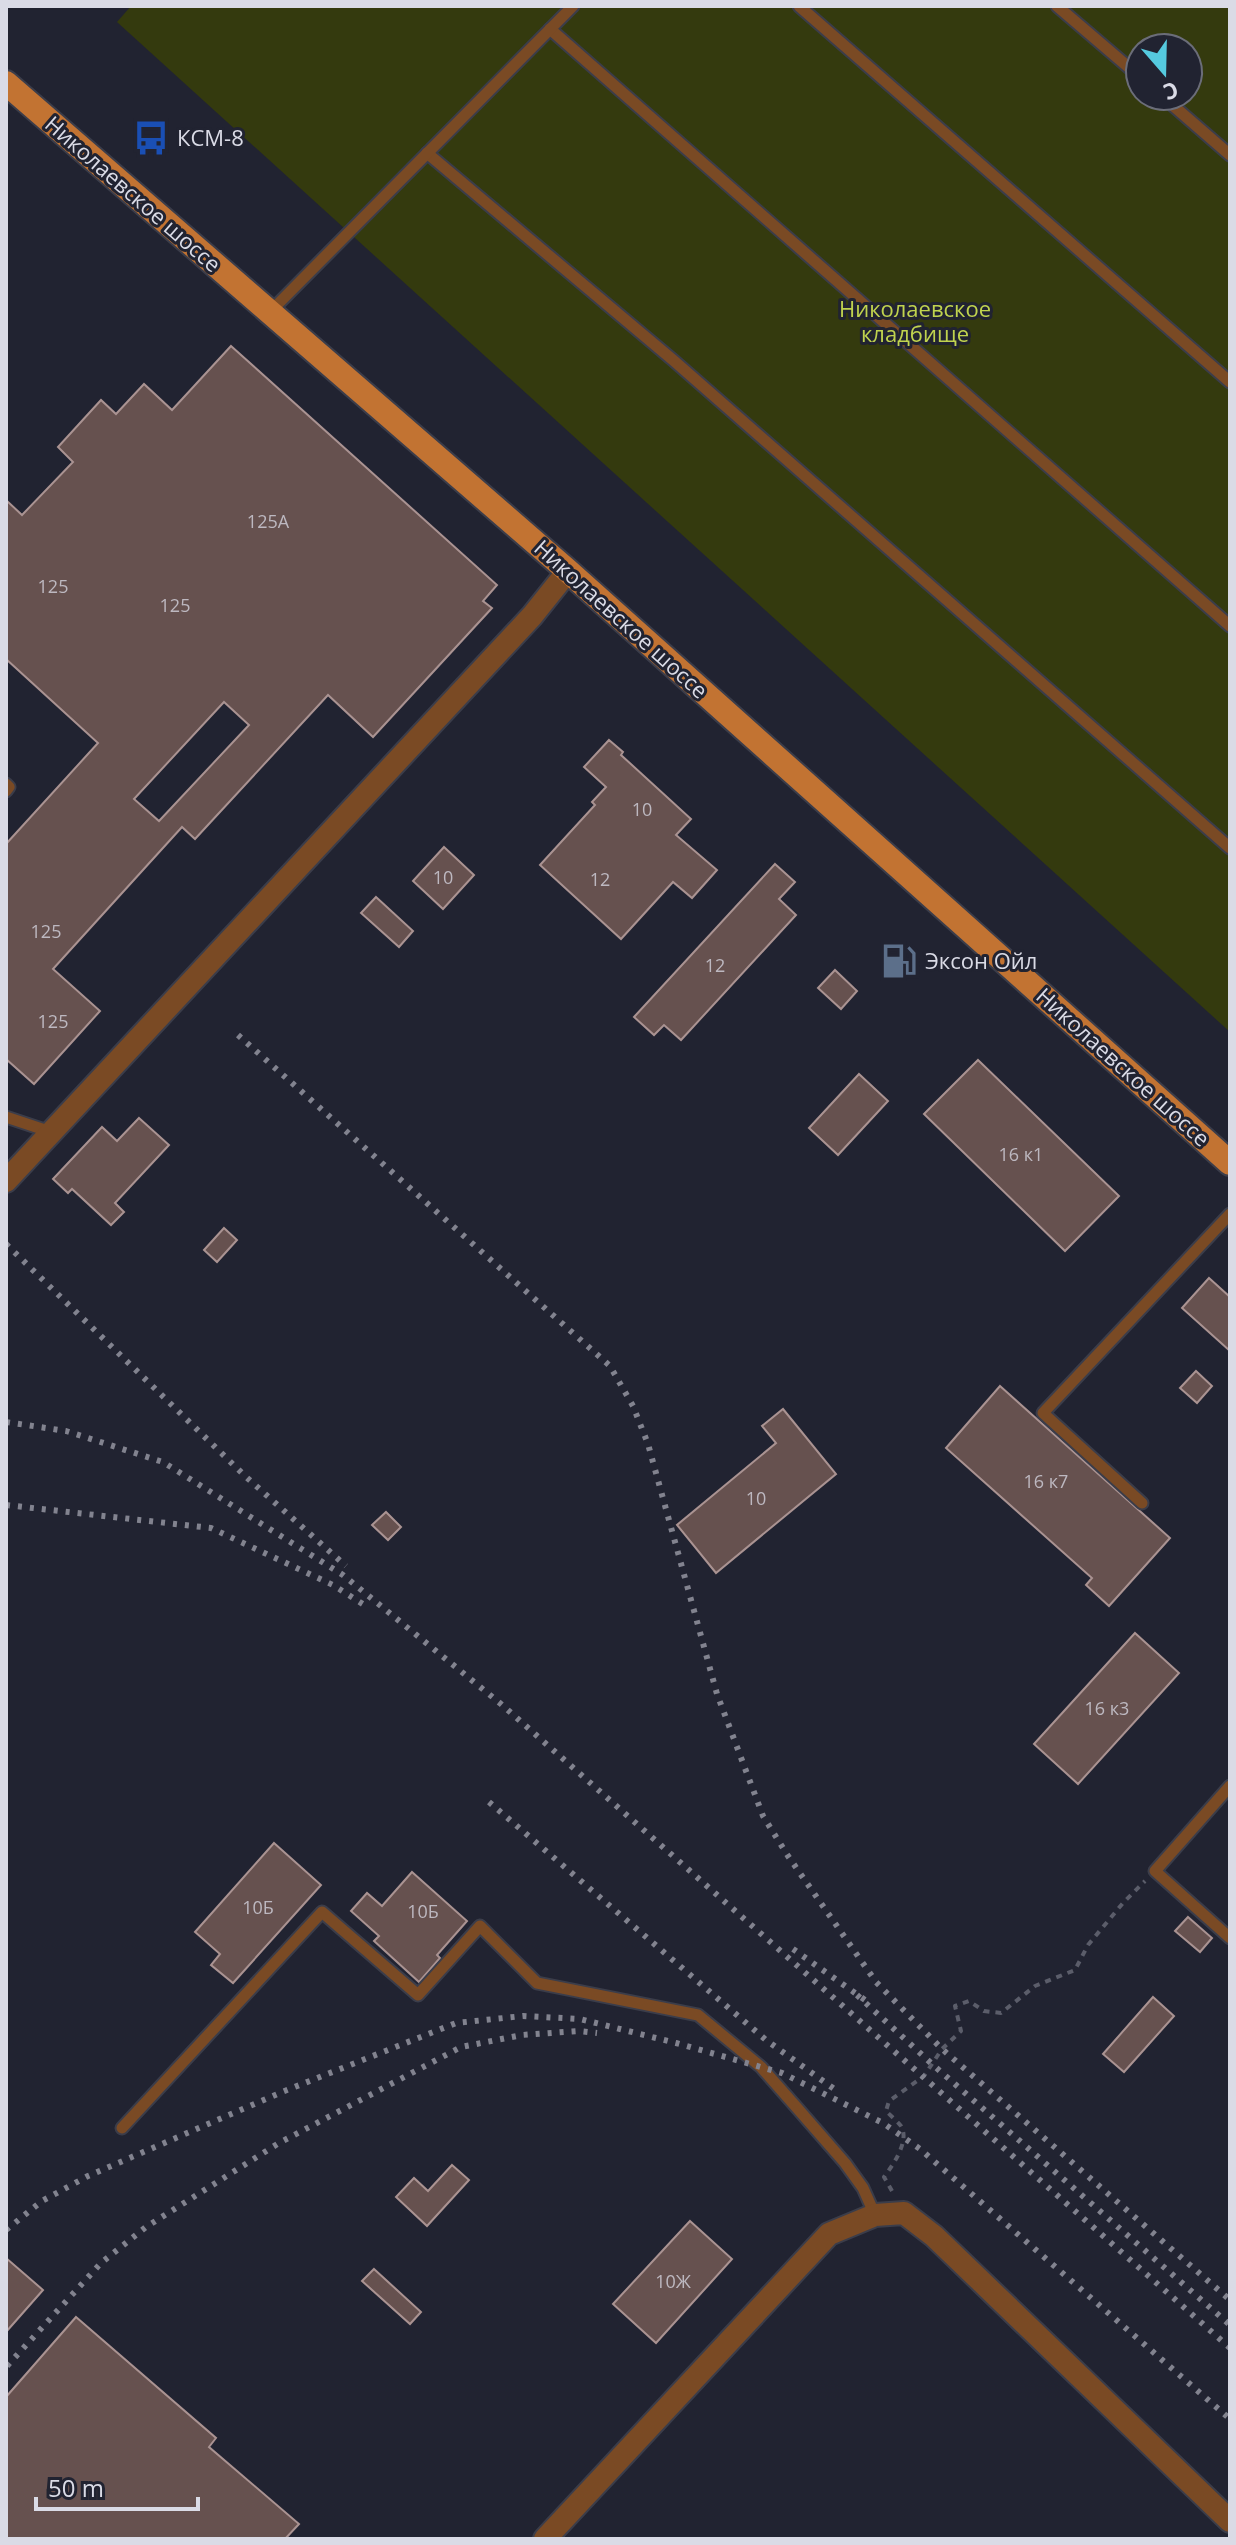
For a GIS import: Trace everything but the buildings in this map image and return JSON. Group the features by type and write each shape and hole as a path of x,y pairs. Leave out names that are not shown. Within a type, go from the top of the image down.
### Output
{"main road":[{"name":"Николаевское шоссе","path":"6,83 568,571 1230,1163"}],"street":[{"path":"6,1181 532,616 568,571"},
{"path":"545,2539 829,2234 875,2215 904,2213 934,2236 1230,2521"}],"lane":[{"path":"270,312 573,6"},
{"path":"799,6 1230,382"},
{"path":"1057,6 1124,63"},
{"path":"550,29 1230,626"},
{"path":"1180,112 1230,155"},
{"path":"427,153 673,360 1230,848"},
{"path":"6,784 9,787 6,791"},
{"path":"6,1117 51,1132"},
{"path":"1142,1503 1043,1413 1230,1214"},
{"path":"1230,1786 1155,1871 1230,1938"},
{"path":"122,2128 322,1912 418,1995 480,1926 537,1983 698,2015 761,2067 845,2163 863,2188 875,2215"}],"path":[{"path":"904,2213 884,2177 896,2161 903,2137 902,2128 886,2111 889,2101 924,2076 942,2049 961,2031 955,2006 969,2001 984,2011 1001,2013 1035,1986 1075,1970 1097,1935 1155,1871"}],"green space":[{"name":"Николаевское кладбище","path":"131,6 1230,6 1230,1032 117,22"}],"railway":[{"path":"238,1035 610,1366 633,1406 648,1444 717,1694 763,1816 788,1856 876,1982 942,2049 1230,2300"},
{"path":"6,1244 245,1476 346,1566"},
{"path":"6,1422 66,1431 163,1462 343,1575 501,1704 1230,2348"},
{"path":"6,1505 211,1528 333,1585 369,1608"},
{"path":"489,1802 766,2040 837,2091"},
{"path":"793,1949 865,2000"},
{"path":"857,1995 1230,2325"},
{"path":"6,2230 42,2201 88,2176 282,2092 456,2023 523,2016 580,2019 782,2073 883,2123 920,2149 1230,2419"},
{"path":"7,2366 101,2263 146,2227 279,2143 461,2047 522,2035 579,2031 597,2033"}],"place":[{"name":"КСМ-8","path":"151,138"},
{"name":"Эксон Ойл","path":"899,961"}]}
